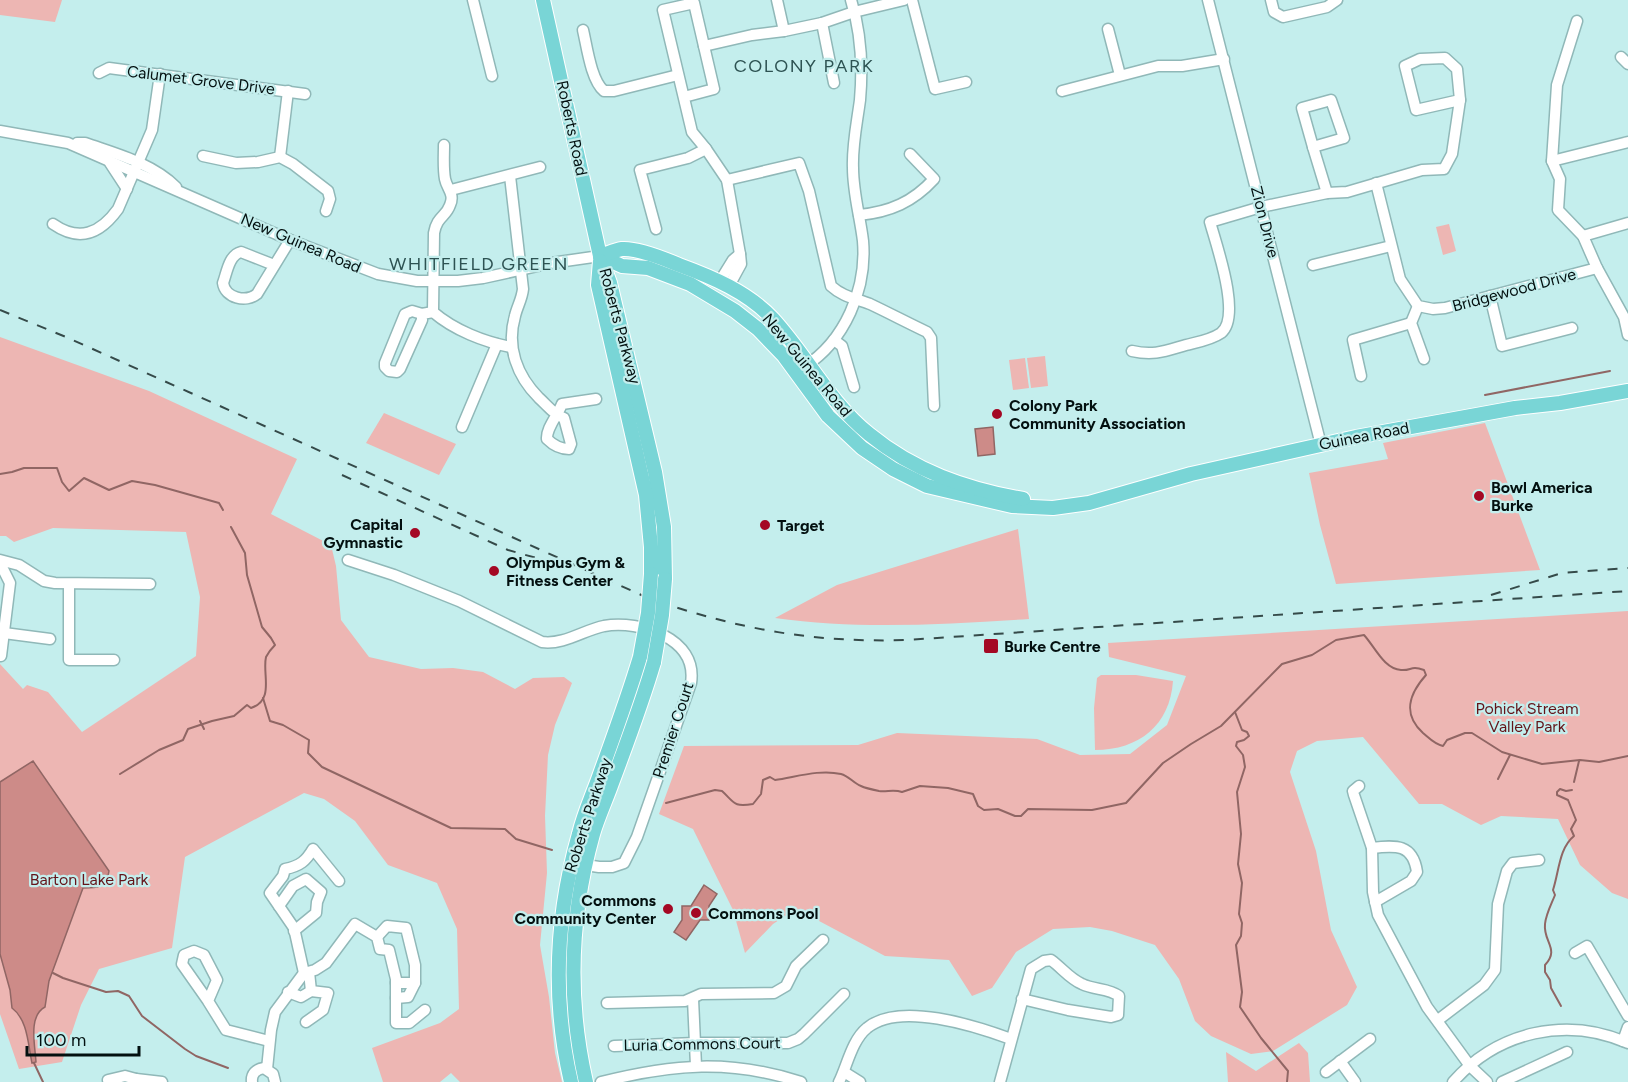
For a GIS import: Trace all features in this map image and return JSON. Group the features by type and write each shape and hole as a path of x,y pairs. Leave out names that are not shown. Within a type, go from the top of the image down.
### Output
{"main road":[{"name":"Roberts Road","path":"543,0 600,256"},
{"name":"New Guinea Road","path":"600,256 623,249 668,260 724,284 772,317 796,347 802,368 828,416 878,460 909,478 927,486 1025,508 1088,496 1102,498"},
{"name":"New Guinea Road","path":"600,256 622,266 648,268 690,284 714,297 758,329 802,368"},
{"name":"Roberts Parkway","path":"571,1082 562,1034 559,964 562,912 646,689 651,574 645,495 598,285 600,256"},
{"name":"Roberts Parkway","path":"600,256 610,283 656,472 664,527 665,579 662,615 647,660"},
{"name":"Guinea Road","path":"1102,498 1191,474 1321,445 1506,410 1628,391"},
{"name":"Roberts Parkway","path":"579,864 573,993 580,1057 586,1082"}],"street":[{"path":"473,0 492,76"},
{"path":"777,0 784,31"},
{"path":"802,368 821,355 843,326 856,299 863,258 853,169 861,74 860,46 851,0"},
{"path":"704,46 822,23 904,0"},
{"path":"912,0 935,89 966,82"},
{"name":"Zion Drive","path":"1209,0 1321,445"},
{"path":"1271,0 1275,12 1283,16 1327,7 1337,0"},
{"path":"684,97 714,89 694,3 663,10 692,132 727,180 741,264 724,284"},
{"path":"1577,21 1557,85 1552,161 1560,179 1557,210 1583,236 1597,268 1624,317 1628,335"},
{"path":"822,23 834,82"},
{"path":"1108,29 1120,75"},
{"path":"583,30 596,79 599,87 604,91 614,91 678,75"},
{"path":"1062,91 1158,66 1182,66 1224,58"},
{"path":"1132,351 1149,355 1206,340 1223,332 1230,318 1228,293 1210,222 1261,207 1327,193 1347,192 1422,170 1444,169 1452,154 1460,100 1457,69 1445,58 1420,59 1405,66 1416,110 1460,100"},
{"name":"Calumet Grove Drive","path":"99,73 109,68 305,94"},
{"path":"53,224 73,234 89,232 110,220 118,209 152,130 160,74"},
{"path":"280,157 288,91"},
{"path":"1313,147 1344,138 1331,100 1302,108 1313,147 1327,193"},
{"name":"New Guinea Road","path":"0,131 68,143 85,143 169,180 182,193 290,240 378,274 399,279 434,281 483,278 600,256"},
{"path":"1552,161 1628,142"},
{"name":"New Guinea Road","path":"68,143 110,163 136,167"},
{"path":"444,145 445,179 452,190 450,207 436,223 434,281 428,313 422,320 400,369 397,372 389,371 385,367 405,314 412,311 428,313 497,344 511,347"},
{"path":"656,229 640,170 688,158 706,149"},
{"path":"859,215 880,213 896,208 922,192 934,179 910,154"},
{"path":"203,156 236,163 258,162 280,157 293,164 328,191 330,199 326,212"},
{"path":"110,163 127,189"},
{"path":"727,180 799,163 809,191 831,286 839,294 856,299 927,332 931,338 934,406"},
{"path":"452,190 540,167"},
{"path":"510,176 523,289 521,303 515,316 511,347 523,379 558,416 562,404 596,399"},
{"path":"1376,183 1400,279 1418,306 1411,323 1424,359"},
{"path":"1583,236 1628,223"},
{"path":"274,265 237,252 233,256 223,283 226,293 245,300 257,294 290,240"},
{"path":"1313,265 1391,246"},
{"name":"Bridgewood Drive","path":"1418,306 1433,309 1445,308 1597,268"},
{"path":"1490,296 1502,346 1572,328"},
{"path":"1361,376 1353,340 1411,323"},
{"path":"834,340 843,346 854,387"},
{"path":"462,428 497,344"},
{"name":"Premier Court","path":"348,560 394,575 459,601 542,642 559,641 604,626 621,625 656,632 683,648 690,663 691,683 637,837 624,863 612,867 579,864"},
{"path":"0,561 19,565 44,580 69,584 150,584"},
{"path":"0,561 10,583 2,656"},
{"path":"69,584 69,660 114,660"},
{"path":"4,633 50,639"},
{"path":"1359,786 1353,791 1372,848 1375,902 1378,915 1416,989 1470,1066 1487,1082"},
{"path":"1372,848 1395,845 1404,848 1416,864 1417,872 1411,881 1375,902"},
{"path":"311,991 294,931 270,892 283,876 285,869 296,867 306,861 313,849 339,881"},
{"path":"1438,1020 1484,985 1496,970 1498,904 1507,871 1513,863 1539,860"},
{"path":"279,906 293,886 306,879 321,892 316,913 294,931"},
{"path":"267,1069 269,1041 275,1012 288,992 306,972 326,963 354,924 377,937 380,950 388,951 396,983 396,1023 409,1023 425,1010"},
{"path":"377,937 387,926 406,928 415,965 415,983 408,997 396,998"},
{"path":"607,1003 685,1001 701,994 774,993 786,986 796,966 823,940"},
{"path":"1575,953 1587,946 1628,1016"},
{"path":"1000,1082 1011,1039 1022,999 1031,969 1044,961 1051,960 1073,979 1084,985 1114,991 1119,996 1118,1016 1111,1017 1068,1010 1022,999"},
{"path":"396,983 415,983"},
{"path":"288,992 301,997 311,991 328,993 323,1010 306,1022"},
{"name":"Luria Commons Court","path":"614,1046 788,1043 804,1034 844,994"},
{"path":"693,999 696,1066"},
{"path":"208,1000 226,1030 269,1041"},
{"path":"839,1082 858,1039 867,1028 896,1018 933,1017 1011,1039"},
{"path":"1454,1082 1470,1066 1501,1044 1540,1031 1587,1030 1625,1042 1628,1027"},
{"path":"1326,1072 1370,1039"},
{"path":"1502,1082 1568,1052"},
{"path":"1340,1061 1355,1082"},
{"path":"601,1082 661,1070 696,1066 746,1068 774,1073 801,1082"},
{"path":"250,1081 255,1071 261,1068 273,1074 277,1082"},
{"path":"844,1071 860,1082"},
{"path":"108,1080 125,1076 135,1081 162,1082"}],"green space":[{"path":"0,0 62,0 55,22 0,15"},
{"path":"1449,224 1456,251 1443,255 1436,227"},
{"name":"Barton Lake Park","path":"0,337 149,391 297,459 271,514 331,545 336,566 341,620 369,657 421,669 453,668 483,672 515,689 533,678 564,677 572,683 555,725 548,755 545,816 547,873 540,945 555,1053 562,1082 460,1082 451,1073 440,1082 383,1082 372,1048 440,1023 459,1009 457,929 437,883 388,865 355,821 324,799 304,793 185,857 172,948 99,969 81,1005 62,1062 19,1069 0,1014 0,664 23,689 27,685 48,692 82,732 196,656 200,597 186,532 53,528 14,542 6,536 0,536"},
{"path":"1045,356 1048,386 1031,388 1027,358"},
{"path":"1025,358 1029,388 1013,390 1009,360"},
{"path":"384,413 456,444 439,475 366,443"},
{"path":"1485,423 1540,570 1336,584 1309,473 1388,459 1383,443"},
{"path":"1018,529 1029,619 870,625 775,618 837,585"},
{"name":"Pohick Stream Valley Park","path":"1628,611 1628,899 1612,893 1580,865 1558,819 1501,816 1481,825 1442,804 1419,804 1363,737 1317,741 1297,751 1290,772 1316,851 1331,930 1357,987 1347,1005 1273,1051 1251,1054 1211,1036 1195,1021 1179,979 1155,945 1112,931 1090,927 1053,929 1016,952 992,988 972,996 949,960 885,956 804,913 791,912 773,924 745,953 733,910 693,829 659,814 684,746 858,745 897,733 1037,739 1080,755 1130,754 1167,725 1186,676 1109,657 1108,643"},
{"path":"1101,675 1136,675 1173,681 1171,697 1166,710 1149,732 1125,745 1095,750 1094,708 1097,678"},
{"path":"1299,1043 1308,1053 1310,1082 1228,1082 1226,1052 1256,1071"}],"shaded area":[{"path":"993,427 995,454 978,456 975,429"},
{"path":"33,761 109,871 104,884 93,888 83,888 49,981 45,1007 36,1017 34,1032 36,1062 32,1063 24,1026 12,1008 10,990 0,954 0,782"},
{"name":"Commons Pool","path":"704,885 717,894 709,906 709,920 700,920 686,940 674,932 682,920 682,906 691,906"}],"waterway":[{"path":"1485,395 1610,371"},
{"path":"0,474 24,468 57,468 62,482 69,491 84,478 109,490 132,481 219,503 223,510"},
{"path":"120,774 159,750 183,740 188,729 234,716 247,705 251,708 263,699 266,686 266,657 275,645 262,627 247,575 245,553 231,527"},
{"path":"666,803 715,790 722,791 738,804 753,804 761,794 763,780 770,777 775,780 825,772 844,775 861,786 879,791 902,792 920,786 948,788 973,794 978,806 984,810 998,809 1015,816 1021,816 1028,809 1092,810 1126,803 1163,763 1221,726 1282,664 1312,655 1336,640 1364,635 1380,657 1395,669 1424,670 1426,675 1415,689 1410,711 1416,726 1437,744 1443,746 1447,740 1465,733 1472,733 1502,752 1542,764 1580,760 1599,762 1628,756"},
{"path":"263,698 270,721 283,725 309,740 308,753 322,767 451,828 505,829 516,839 552,850"},
{"path":"1235,712 1242,730 1249,736 1237,742 1236,746 1243,755 1245,767 1237,792 1241,834 1238,864 1242,883 1239,914 1242,923 1241,936 1236,945 1242,992 1240,1007 1288,1071 1287,1082"},
{"path":"200,721 204,729"},
{"path":"1498,779 1510,755"},
{"path":"1574,782 1579,761"},
{"path":"1561,1006 1545,972 1545,965 1551,954 1545,924 1555,895 1553,890 1560,861 1565,847 1574,836 1571,829 1576,820 1568,800 1557,795 1557,792 1560,789 1572,790"},
{"path":"53,973 106,992 118,991 129,996 142,1016 185,1049 196,1056 228,1068"},
{"path":"34,1063 43,1082"}],"railway":[{"path":"0,310 66,337 648,598 713,618 776,632 839,639 907,640 1628,591"},
{"path":"342,475 508,550 547,561"},
{"path":"1491,595 1562,573 1628,568"}],"place":[{"name":"Colony Park Community Association","path":"997,414"},
{"name":"Bowl America Burke","path":"1479,496"},
{"name":"Target","path":"765,525"},
{"name":"Capital Gymnastic","path":"415,533"},
{"name":"Olympus Gym & Fitness Center","path":"494,571"},
{"name":"Burke Centre","path":"991,646"},
{"name":"Commons Community Center","path":"668,909"},
{"name":"Commons Pool","path":"696,913"}],"district":[{"name":"COLONY PARK","path":"804,66"},
{"name":"WHITFIELD GREEN","path":"479,264"}]}
